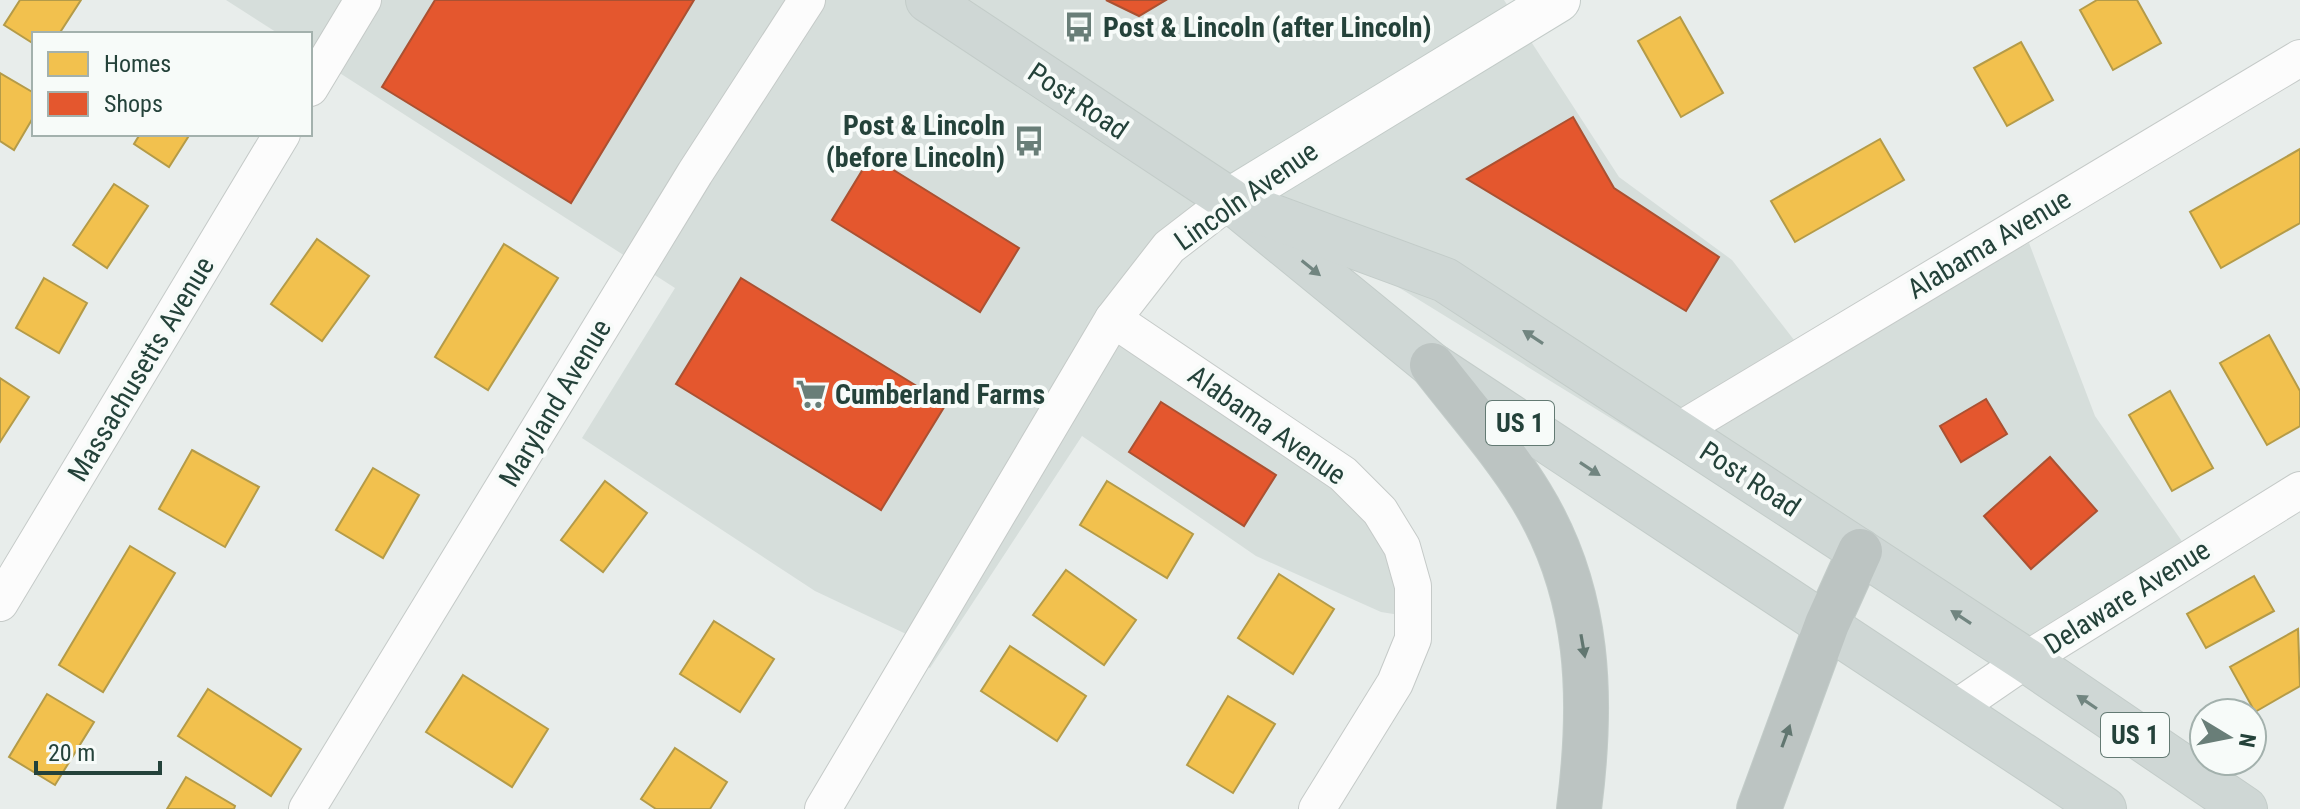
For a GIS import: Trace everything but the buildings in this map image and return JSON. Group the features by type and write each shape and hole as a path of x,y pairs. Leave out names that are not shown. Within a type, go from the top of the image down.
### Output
{"highway":[{"path":"1432,365 1532,497 1564,570 1581,633 1588,684 1587,747 1579,809"},
{"path":"1759,809 1827,624 1860,551"}],"main road":[{"name":"Post Road","path":"928,0 1230,200 1432,365 1956,708 2104,809"},
{"name":"Post Road","path":"1230,200 1445,280 2026,660 2245,809"}],"street":[{"path":"312,85 363,0"},
{"name":"Maryland Avenue","path":"307,809 695,173 807,0"},
{"name":"Lincoln Avenue","path":"823,809 1113,319 1169,247 1230,200 1558,0"},
{"name":"Alabama Avenue","path":"1678,431 2300,58"},
{"name":"Massachusetts Avenue","path":"0,603 281,136"},
{"name":"Alabama Avenue","path":"1113,319 1343,474 1380,511 1402,547 1413,586 1413,639 1395,683 1317,809"},
{"name":"Delaware Avenue","path":"1956,708 2026,660 2300,490"}],"shaded area":[{"path":"226,0 1504,0 1619,177 1732,260 1808,358 2029,243 2095,416 2188,550 1997,656 1221,178 1116,333 1367,494 1406,616 1381,612 1256,556 1082,436 930,668 922,664 921,641 815,591 582,438 675,288 312,55 312,32 276,32"}],"place":[{"name":"Post & Lincoln (after Lincoln)","path":"1079,27"},
{"name":"Post & Lincoln (before Lincoln)","path":"1029,141"},
{"name":"Cumberland Farms","path":"811,394"}]}
